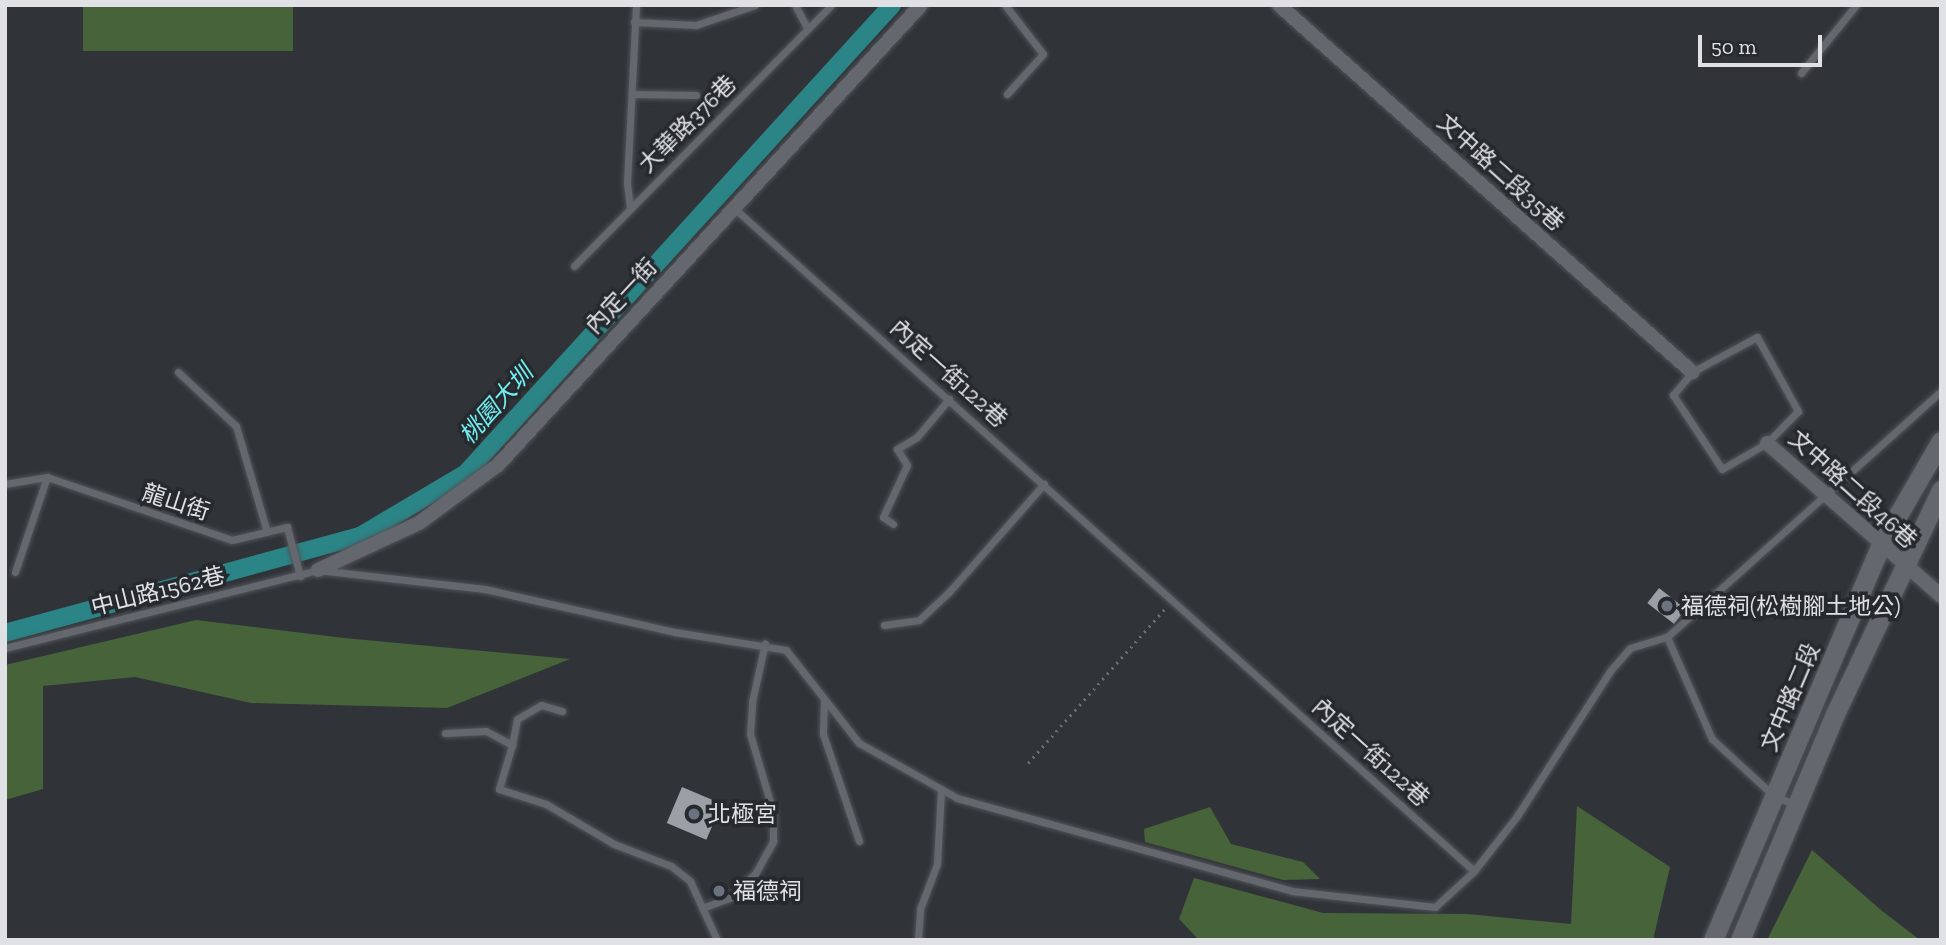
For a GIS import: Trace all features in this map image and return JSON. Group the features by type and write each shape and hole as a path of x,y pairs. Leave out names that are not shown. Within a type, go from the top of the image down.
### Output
{"street":[{"name":"內定一街","path":"318,570 419,523 498,465 921,5"},
{"name":"文中路二段35巷","path":"1279,5 1692,372"},
{"name":"文中路二段","path":"1713,940 1881,544 1941,441"},
{"name":"文中路二段46巷","path":"1767,443 1825,498 1939,591"},
{"path":"1740,940 1903,564 1941,490"}],"lane":[{"path":"630,208 627,183 636,5"},
{"path":"634,22 696,25 755,5"},
{"path":"794,5 808,29"},
{"name":"大華路376巷","path":"574,266 831,5"},
{"path":"1005,5 1043,54 1007,94"},
{"path":"1801,73 1856,5"},
{"path":"632,94 696,95"},
{"name":"內定一街122巷","path":"735,209 1474,871"},
{"path":"1757,337 1798,411 1767,443 1722,469 1673,395 1692,372 1757,337"},
{"path":"178,372 236,426 267,532"},
{"path":"318,570 485,589 675,632 765,643 786,650 799,662 824,702 859,743 957,798 1292,891 1435,907 1474,871 1517,816 1610,671 1630,648 1667,637 1825,498 1941,391"},
{"path":"893,524 883,517 907,465 897,449 917,437 949,399"},
{"path":"15,572 47,477"},
{"name":"龍山街","path":"5,484 47,477 232,540 286,527 300,576"},
{"path":"884,625 919,620 949,592 1044,484"},
{"name":"中山路1562巷","path":"5,648 318,570"},
{"path":"1667,637 1712,739 1774,796 1797,805"},
{"path":"702,908 729,898 755,874 773,841 773,812 750,734 752,702 765,643"},
{"path":"824,702 823,734 859,841"},
{"path":"562,711 541,705 517,719 499,789 546,804 614,844 671,866 690,881 717,940"},
{"path":"445,733 486,731 512,745"},
{"path":"918,940 920,909 937,863 940,789"}],"path":[{"path":"1028,763 1173,600"}],"green space":[{"path":"83,5 293,5 293,51 83,51"},
{"path":"196,620 344,638 570,659 447,708 251,703 135,677 43,686 43,789 5,800 5,665"},
{"path":"1577,806 1670,867 1653,940 1199,940 1179,919 1194,878 1323,913 1468,914 1571,924"},
{"path":"1210,807 1231,844 1303,862 1320,879 1283,880 1145,842 1144,829"},
{"path":"1812,850 1881,910 1920,940 1767,940"}],"building":[{"name":"福德祠(松樹腳土地公)","path":"1659,588 1686,609 1674,624 1647,603"},
{"name":"北極宮","path":"682,787 722,804 706,840 667,823"}],"waterway":[{"name":"桃園大圳","path":"5,633 360,536 466,473 892,5"}],"place":[{"name":"福德祠(松樹腳土地公)","path":"1667,606"},
{"name":"北極宮","path":"694,814"},
{"name":"福德祠","path":"719,891"}]}
